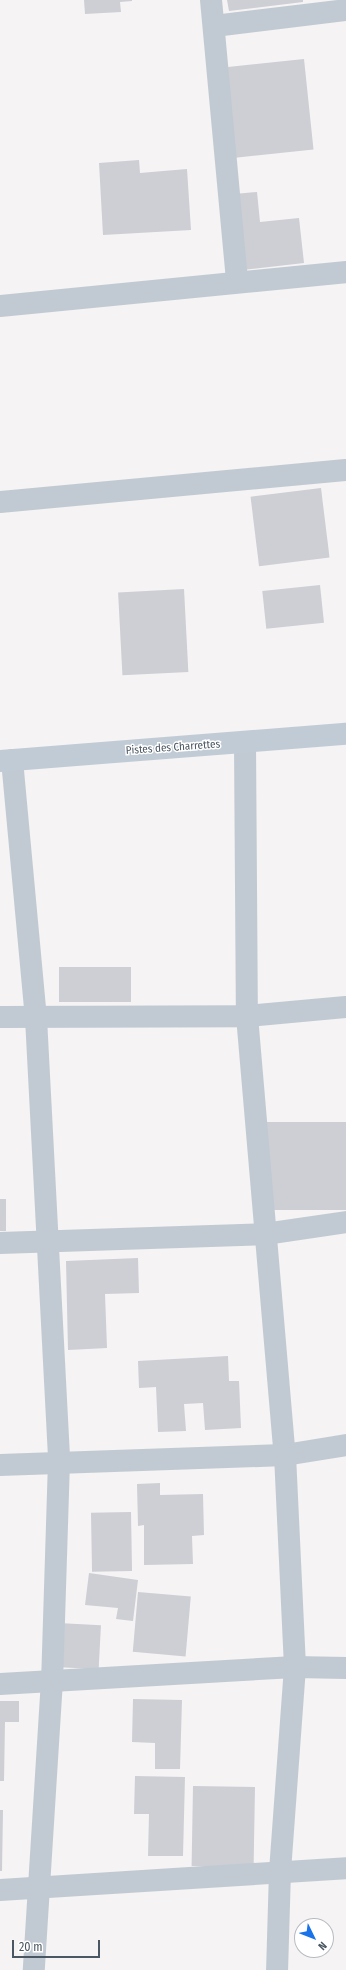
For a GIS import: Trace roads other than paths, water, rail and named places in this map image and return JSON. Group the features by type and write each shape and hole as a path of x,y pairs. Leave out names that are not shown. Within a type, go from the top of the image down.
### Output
{"main road":[{"name":"Pistes des Charrettes","path":"6,761 346,734"}],"street":[{"path":"211,0 237,281"},
{"path":"214,26 346,10"},
{"path":"0,306 237,281 346,272"},
{"path":"0,502 346,470"},
{"path":"245,743 247,1016 285,1455 295,1666 280,1871 277,1970"},
{"path":"6,761 36,1018 59,1461 52,1680 34,1970"},
{"path":"0,1017 247,1016 346,1007"},
{"path":"0,1243 265,1234 346,1222"},
{"path":"0,1465 59,1461 285,1455 346,1445"},
{"path":"0,1684 295,1666 346,1668"},
{"path":"0,1890 40,1886 346,1868"}]}
